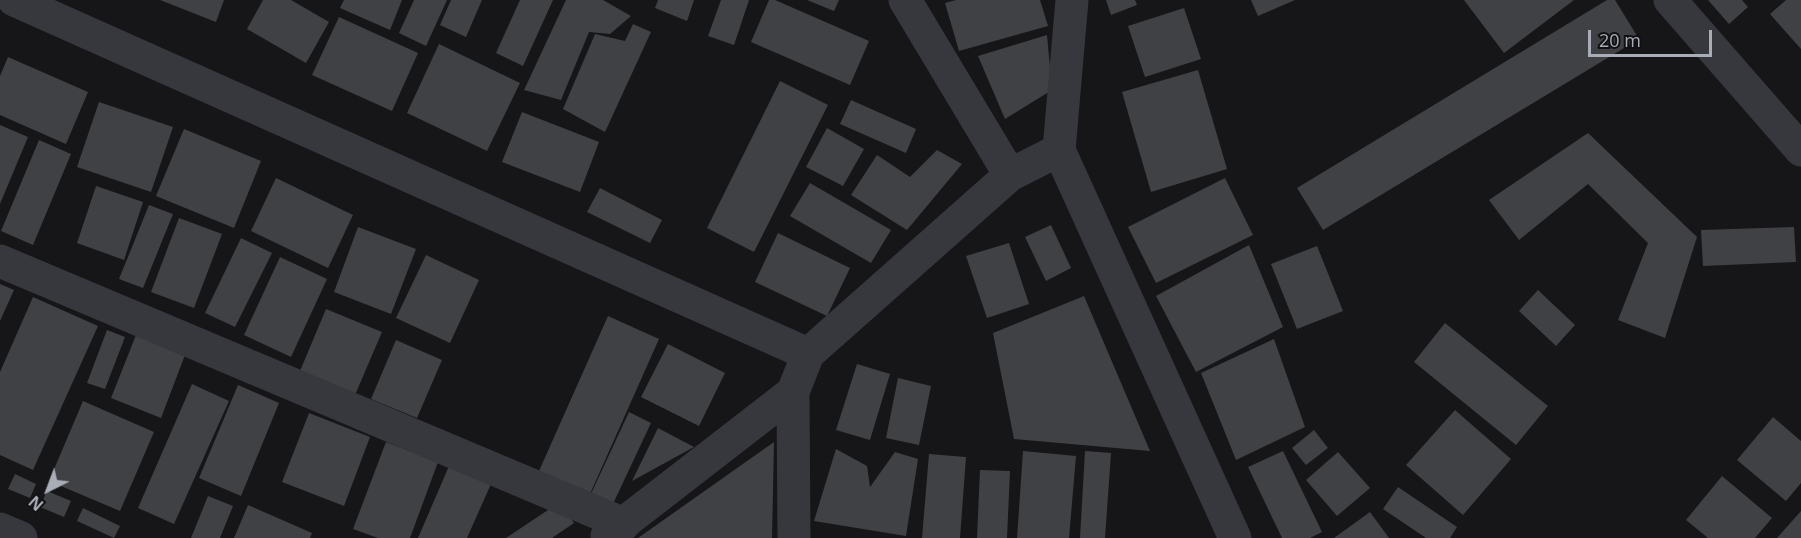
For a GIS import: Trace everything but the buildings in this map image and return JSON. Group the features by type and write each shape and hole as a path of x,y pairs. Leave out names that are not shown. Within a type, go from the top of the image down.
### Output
{"street":[{"path":"14,0 808,354"},
{"path":"906,0 1010,175"},
{"path":"1072,0 1059,150 1236,538"},
{"path":"1670,0 1801,150"},
{"path":"794,538 794,392 808,354 1010,175 1059,150"},
{"path":"0,261 614,531 794,392"},
{"path":"0,529 21,538"}]}
